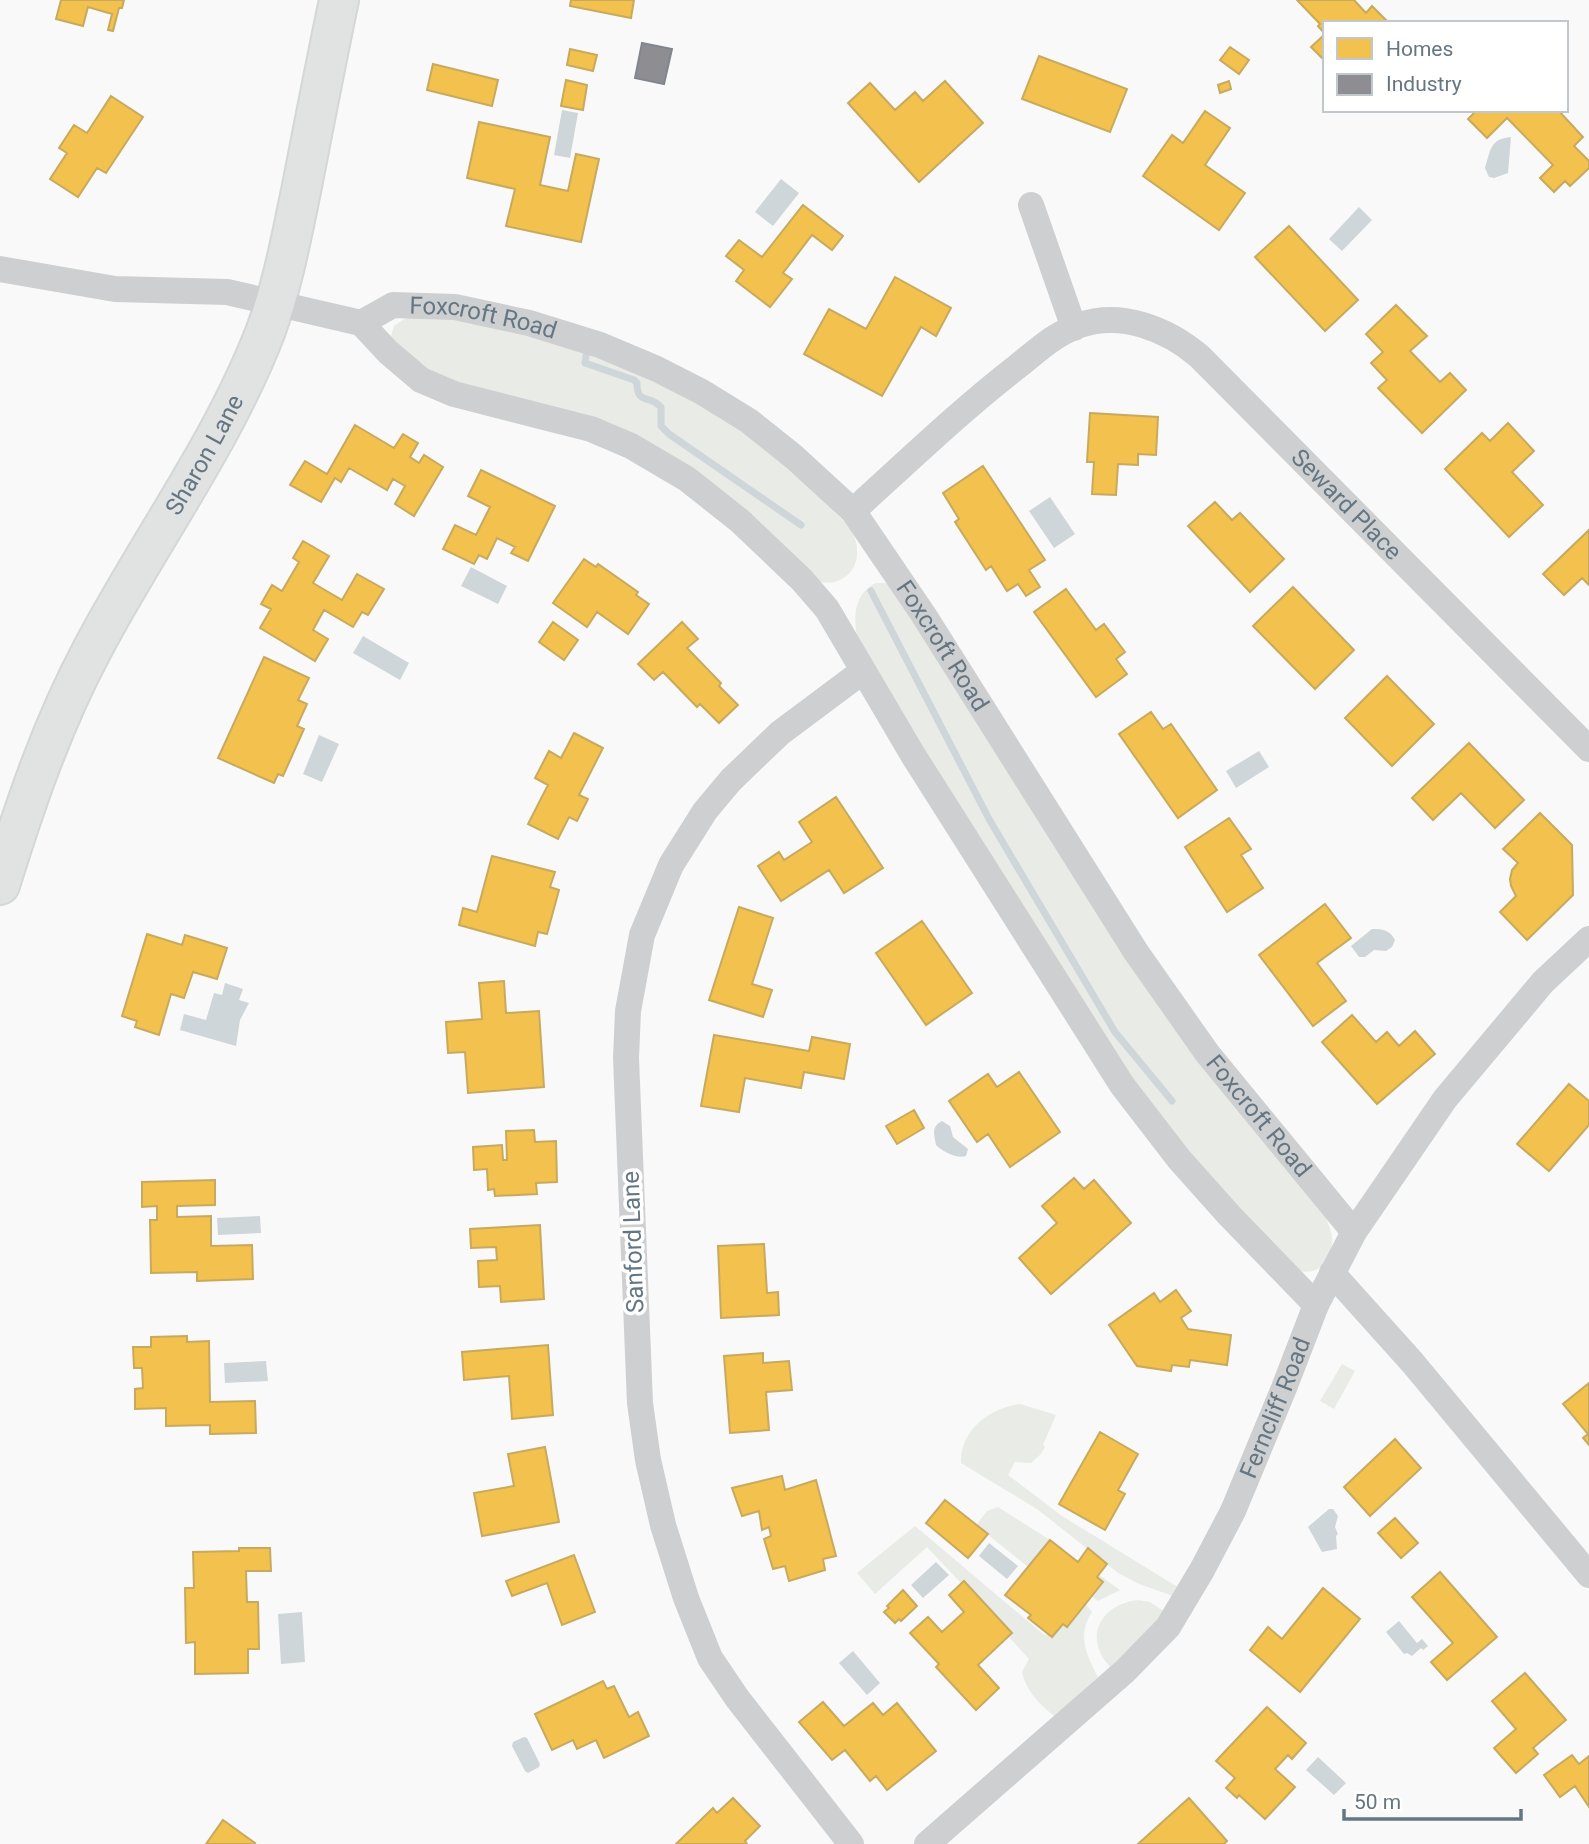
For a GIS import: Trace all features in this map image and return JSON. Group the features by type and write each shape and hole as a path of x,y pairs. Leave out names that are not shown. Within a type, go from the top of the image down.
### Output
{"main road":[{"name":"Sharon Lane","path":"0,885 25,806 61,712 92,649 227,414 245,379 275,303 292,234 339,0"}],"street":[{"path":"1031,205 1074,328"},
{"path":"0,269 115,289 227,292 360,323"},
{"name":"Foxcroft Road","path":"1315,1305 1228,1215 1122,1085 827,609 802,580 740,521 687,479 631,446 591,429 445,391 421,380 360,323 393,305 455,307 529,323 600,345 657,369 702,392 749,421 794,457 853,511 923,614 1136,952 1207,1053 1354,1232"},
{"name":"Seward Place","path":"853,511 992,386 1056,336 1083,324 1125,321 1170,335 1187,346 1589,749"},
{"name":"Sanford Lane","path":"851,1844 754,1720 710,1658 686,1598 663,1525 640,1403 626,1058 628,1011 642,935 671,865 691,832 728,783 779,733 863,671"},
{"name":"Ferncliff Road","path":"927,1844 1125,1671 1168,1627 1233,1511 1315,1305 1354,1232 1445,1099 1543,982 1589,939"},
{"path":"1332,1273 1412,1362 1589,1575"}],"shaded area":[{"path":"562,110 578,113 570,158 554,155"},
{"path":"1511,137 1508,173 1489,177 1485,168 1492,146 1499,140"},
{"path":"781,179 799,193 773,226 755,212"},
{"path":"1359,207 1372,220 1342,251 1329,239"},
{"path":"407,317 467,319 594,353 698,400 786,463 846,523 857,545 855,565 840,580 824,583 816,581 686,468 433,377 390,340 394,326"},
{"path":"1050,497 1075,534 1054,548 1029,511"},
{"path":"471,567 507,586 498,604 461,586"},
{"path":"876,583 893,587 1325,1215 1332,1235 1331,1248 1327,1260 1319,1268 1308,1272 1297,1270 1273,1253 1127,1078 858,641 856,608 863,594"},
{"path":"363,636 409,663 400,680 353,653"},
{"path":"319,735 339,744 322,782 303,774"},
{"path":"1259,751 1269,767 1236,788 1226,771"},
{"path":"1372,929 1391,934 1395,940 1392,947 1386,951 1374,950 1365,957 1359,957 1351,946"},
{"path":"225,983 243,989 239,1000 249,1003 240,1020 236,1046 180,1030 184,1014 206,1020 214,993 222,995"},
{"path":"942,1121 950,1126 953,1137 968,1149 966,1156 950,1154 936,1145 935,1128"},
{"path":"260,1216 261,1233 218,1235 217,1218"},
{"path":"266,1361 268,1381 225,1383 224,1363"},
{"path":"1342,1364 1355,1371 1334,1409 1320,1401"},
{"path":"1020,1404 1056,1415 1041,1454 1031,1463 1015,1462 1008,1475 1062,1516 1181,1589 1176,1597 1139,1584 1118,1573 1037,1509 961,1463 966,1440 979,1423 998,1410"},
{"path":"998,1507 1050,1540 1028,1567 976,1525 987,1511"},
{"path":"1329,1509 1333,1509 1338,1516 1335,1527 1338,1534 1337,1549 1322,1552 1308,1527"},
{"path":"915,1526 1043,1634 1051,1636 1085,1604 1092,1612 1085,1629 1085,1645 1098,1677 1055,1716 1039,1703 1026,1685 1022,1672 1029,1659 1009,1637 1012,1633 927,1547 875,1594 857,1573"},
{"path":"989,1543 1018,1566 1007,1579 979,1556"},
{"path":"936,1562 949,1575 923,1598 911,1585"},
{"path":"1099,1575 1120,1590 1098,1601 1091,1596 1103,1582 1097,1577"},
{"path":"1138,1600 1150,1602 1165,1612 1112,1669 1098,1646 1099,1625 1113,1609"},
{"path":"302,1612 305,1662 281,1664 278,1614"},
{"path":"1399,1621 1417,1643 1422,1639 1428,1646 1412,1656 1404,1654 1386,1632"},
{"path":"853,1651 880,1683 867,1695 839,1663"},
{"path":"524,1737 540,1764 528,1773 512,1746 513,1742"},
{"path":"1318,1757 1346,1783 1334,1795 1306,1770"}],"building: Homes":[{"path":"61,0 124,0 113,31 108,30 112,14 88,7 83,26 56,19"},
{"path":"571,0 634,0 631,18 570,6"},
{"path":"1297,0 1354,0 1366,13 1372,6 1386,20 1323,21 1323,32 1318,26 1320,24"},
{"path":"1323,36 1323,59 1311,47"},
{"path":"1230,47 1249,60 1239,74 1220,60"},
{"path":"570,49 597,55 593,71 567,65"},
{"path":"1039,56 1127,89 1110,132 1022,99"},
{"path":"433,64 498,80 492,106 427,90"},
{"path":"566,80 587,85 583,110 561,106"},
{"path":"945,81 983,123 919,182 848,103 870,83 895,110 915,92 923,101"},
{"path":"1229,81 1231,89 1220,93 1218,85"},
{"path":"111,96 143,117 106,173 97,168 78,197 50,179 67,153 59,148 74,125 87,133"},
{"path":"1205,111 1230,128 1205,165 1245,193 1219,230 1143,176 1172,135 1183,143"},
{"path":"1475,112 1560,112 1583,137 1574,146 1589,161 1589,168 1570,186 1565,181 1554,192 1540,178 1553,165 1507,118 1487,138 1468,119"},
{"path":"479,122 550,137 540,185 568,191 576,154 599,159 581,242 506,226 515,189 467,178"},
{"path":"803,205 843,236 832,250 812,235 783,273 792,279 770,307 736,281 744,270 726,256 739,240 762,257"},
{"path":"1289,226 1358,300 1325,331 1255,257"},
{"path":"895,277 951,308 936,336 921,327 882,396 804,354 829,309 866,329"},
{"path":"1396,305 1427,336 1410,351 1440,382 1450,373 1466,390 1422,433 1378,388 1387,380 1371,363 1383,352 1366,334"},
{"path":"1090,413 1158,417 1156,455 1138,454 1138,465 1118,464 1116,495 1092,494 1094,462 1087,462"},
{"path":"1508,423 1534,451 1512,472 1543,505 1509,537 1445,469 1482,433 1490,441"},
{"path":"355,425 394,448 403,434 418,443 410,457 419,463 424,455 443,467 414,516 395,504 405,486 393,479 387,490 349,468 341,482 335,478 321,502 290,485 305,461 327,474"},
{"path":"983,466 1045,560 1029,570 1040,587 1026,596 1018,584 1007,591 991,566 986,570 955,522 959,519 943,493"},
{"path":"481,470 555,506 528,561 511,553 515,547 497,538 487,559 479,555 474,564 443,549 455,525 476,535 490,507 468,496"},
{"path":"1215,502 1232,520 1240,513 1284,559 1250,592 1188,526"},
{"path":"1589,530 1589,585 1582,578 1564,595 1543,574"},
{"path":"303,541 329,556 313,583 342,600 357,574 384,589 368,615 362,612 353,627 324,610 313,630 328,639 315,661 260,628 271,609 261,604 272,585 282,591 299,562 293,558"},
{"path":"584,559 596,567 598,564 638,592 636,595 649,604 628,634 597,612 587,627 553,603"},
{"path":"1293,587 1354,650 1315,689 1253,626"},
{"path":"1066,589 1096,630 1104,624 1125,652 1116,659 1127,674 1096,697 1034,612"},
{"path":"553,622 578,640 564,660 539,642"},
{"path":"682,622 698,639 687,648 738,705 719,723 700,704 697,707 663,672 654,680 638,664"},
{"path":"264,657 309,678 298,700 307,704 297,726 304,729 283,776 278,774 274,783 218,758"},
{"path":"1387,676 1434,724 1392,766 1345,718"},
{"path":"1151,712 1163,729 1171,724 1217,790 1178,818 1119,734"},
{"path":"574,733 603,748 579,795 588,799 577,821 569,817 558,839 528,824 548,785 535,778 549,751 561,758"},
{"path":"1469,743 1524,800 1495,828 1461,793 1433,820 1412,798"},
{"path":"836,797 883,868 844,893 829,870 781,901 758,866 779,852 784,860 812,842 799,822"},
{"path":"1540,813 1572,845 1573,895 1527,940 1500,912 1516,896 1510,879 1512,870 1518,863 1503,849"},
{"path":"1229,818 1251,849 1241,855 1263,888 1227,912 1185,847"},
{"path":"492,856 555,872 550,887 559,890 547,934 538,932 535,946 459,925 463,908 477,912"},
{"path":"1325,904 1351,938 1317,963 1346,1001 1313,1026 1259,955"},
{"path":"739,907 773,918 752,984 772,990 763,1017 709,1000"},
{"path":"922,921 972,993 926,1025 876,953"},
{"path":"147,934 182,945 185,935 227,948 217,979 193,972 184,998 171,994 159,1035 135,1027 137,1021 122,1016"},
{"path":"504,981 506,1013 539,1011 544,1087 468,1093 465,1052 448,1053 446,1022 482,1019 479,983"},
{"path":"1352,1015 1376,1042 1387,1032 1399,1046 1415,1031 1435,1054 1377,1104 1322,1042"},
{"path":"714,1035 809,1051 812,1037 850,1044 844,1079 804,1072 801,1088 745,1078 739,1112 701,1106"},
{"path":"1019,1072 1060,1132 1010,1167 988,1134 977,1142 949,1101 988,1074 997,1087"},
{"path":"1569,1084 1589,1101 1589,1125 1549,1171 1517,1144"},
{"path":"914,1110 924,1128 897,1144 886,1126"},
{"path":"534,1130 535,1142 556,1141 557,1182 536,1183 537,1194 495,1196 494,1189 488,1190 487,1169 474,1170 473,1147 502,1145 503,1160 507,1160 506,1131"},
{"path":"1074,1178 1084,1189 1094,1180 1131,1223 1051,1294 1019,1258 1057,1223 1042,1206"},
{"path":"215,1180 215,1205 177,1206 177,1217 211,1216 211,1246 252,1245 253,1279 197,1281 197,1272 151,1273 150,1220 157,1220 157,1206 142,1207 142,1182"},
{"path":"540,1225 544,1299 501,1302 500,1286 479,1287 478,1261 497,1260 496,1247 471,1248 470,1229"},
{"path":"764,1244 767,1293 778,1292 779,1315 721,1318 718,1246"},
{"path":"1176,1290 1191,1311 1181,1318 1188,1329 1231,1335 1227,1365 1190,1360 1189,1367 1172,1365 1171,1371 1137,1366 1109,1325 1154,1293 1160,1302"},
{"path":"187,1336 187,1342 209,1341 210,1402 255,1401 256,1433 210,1434 210,1425 166,1426 166,1408 135,1409 135,1389 143,1388 142,1368 134,1368 133,1347 151,1347 151,1337"},
{"path":"548,1345 553,1415 512,1419 509,1376 464,1380 462,1352"},
{"path":"763,1353 763,1363 789,1361 792,1390 766,1392 769,1430 730,1433 724,1356"},
{"path":"1589,1383 1589,1445 1583,1438 1588,1434 1563,1404"},
{"path":"1100,1432 1138,1454 1118,1490 1125,1494 1105,1530 1059,1504"},
{"path":"1395,1439 1421,1468 1370,1516 1344,1487"},
{"path":"545,1447 559,1522 482,1536 474,1493 514,1486 508,1454"},
{"path":"782,1476 785,1490 816,1480 836,1556 823,1559 825,1570 789,1581 785,1566 773,1569 764,1539 771,1536 769,1527 762,1530 759,1511 742,1516 732,1488"},
{"path":"945,1500 988,1534 968,1558 926,1523"},
{"path":"1395,1518 1418,1543 1401,1558 1378,1533"},
{"path":"1050,1540 1078,1562 1088,1548 1107,1564 1097,1577 1103,1582 1067,1627 1063,1624 1052,1637 1028,1618 1031,1615 1005,1595"},
{"path":"239,1548 270,1548 271,1571 246,1571 247,1602 258,1602 259,1649 248,1649 248,1673 195,1674 195,1642 186,1643 185,1588 194,1588 193,1552 239,1551"},
{"path":"574,1555 595,1612 562,1625 547,1583 512,1596 506,1581"},
{"path":"1440,1572 1497,1637 1447,1680 1431,1662 1453,1643 1412,1597"},
{"path":"964,1581 1012,1633 978,1665 999,1688 976,1710 936,1667 939,1664 910,1633 928,1617 942,1632 964,1612 949,1595"},
{"path":"1323,1588 1360,1619 1300,1692 1250,1650 1268,1627 1282,1639"},
{"path":"903,1590 917,1606 895,1623 884,1612"},
{"path":"1525,1673 1566,1720 1533,1748 1538,1754 1516,1773 1494,1748 1516,1729 1492,1701"},
{"path":"603,1681 607,1689 614,1686 629,1717 638,1712 649,1736 604,1758 596,1740 577,1749 573,1740 552,1750 535,1714"},
{"path":"823,1702 844,1726 873,1703 883,1715 897,1703 936,1751 887,1790 876,1776 870,1781 845,1750 832,1760 799,1722"},
{"path":"1267,1707 1306,1743 1292,1759 1288,1755 1275,1769 1295,1787 1265,1819 1239,1795 1237,1798 1226,1788 1235,1778 1216,1761"},
{"path":"1572,1755 1579,1764 1589,1756 1589,1807 1575,1786 1560,1797 1544,1775"},
{"path":"733,1798 760,1826 745,1841 747,1844 676,1844 713,1808 717,1813"},
{"path":"1189,1798 1227,1841 1224,1844 1138,1844"},
{"path":"223,1820 255,1843 206,1844"}],"building: Industry":[{"path":"642,43 672,49 664,84 635,78"}],"waterway":[{"path":"586,356 585,363 634,380 641,397 661,407 661,426 669,434 801,525"},
{"path":"871,591 989,819 1115,1032 1172,1101"}]}
